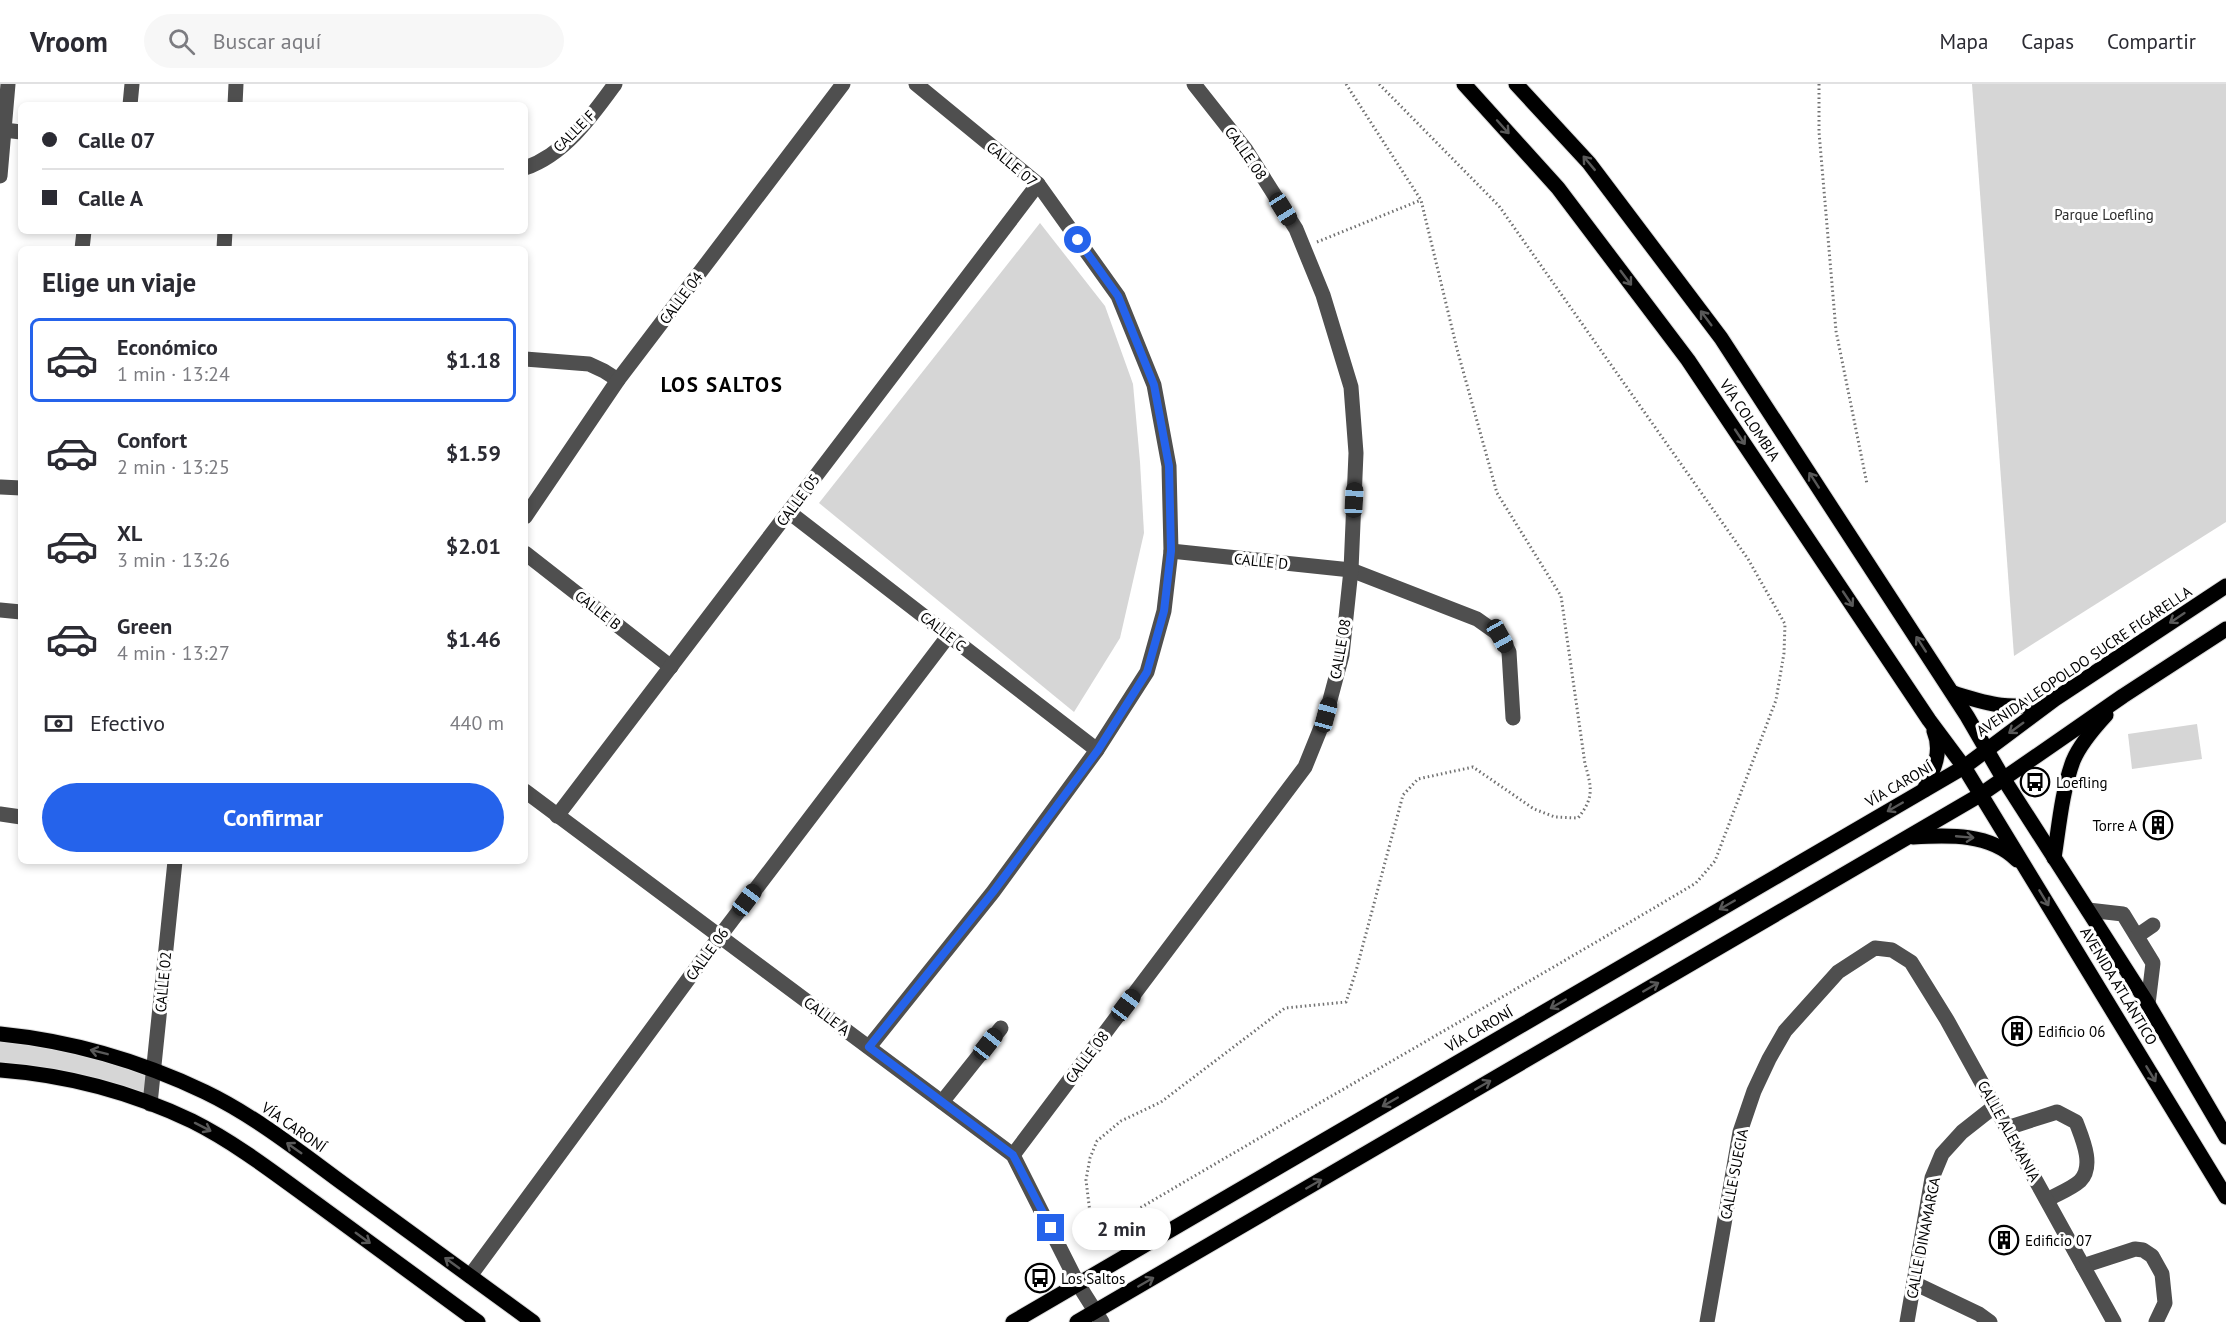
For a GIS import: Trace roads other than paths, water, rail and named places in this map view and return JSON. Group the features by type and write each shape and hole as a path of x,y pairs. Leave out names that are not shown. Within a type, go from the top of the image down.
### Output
{"main road":[{"name":"VÍA COLOMBIA","path":"1464,84 1558,188 1688,360 1929,720 1964,767 1980,795"},
{"name":"VÍA COLOMBIA","path":"1516,84 1589,163 1721,338 1953,693 2004,778"},
{"name":"AVENIDA LEOPOLDO SUCRE FIGARELLA","path":"1964,767 2055,699 2226,586"},
{"path":"1077,1322 1099,1316 1980,795 2123,696 2226,629"},
{"path":"1953,693 1993,705 2025,707 2055,699"},
{"path":"2054,858 2064,796 2074,759 2092,730 2123,696"},
{"path":"1924,790 1936,763 1938,741 1929,720"},
{"name":"VÍA CARONÍ","path":"1012,1322 1964,767"},
{"name":"AVENIDA ATLÁNTICO","path":"2004,778 2148,1004 2226,1137"},
{"name":"AVENIDA ATLÁNTICO","path":"1980,795 2226,1197"},
{"path":"1907,838 1972,837 2008,851 2029,873"},
{"name":"VÍA CARONÍ","path":"0,1034 76,1046 117,1056 206,1092 251,1118 533,1322"},
{"path":"0,1070 53,1076 114,1090 192,1121 234,1145 478,1322"}],"street":[{"path":"0,176 8,84"},
{"path":"130,102 132,84"},
{"path":"235,102 236,84"},
{"name":"CALLE F","path":"528,167 541,162 570,140 615,84"},
{"name":"CALLE 04","path":"528,514 618,380 843,84"},
{"name":"CALLE 07","path":"869,1047 993,892 1098,750 1147,672 1164,611 1171,551 1169,466 1154,385 1118,296 1038,184 916,84"},
{"name":"CALLE 08","path":"1013,1155 1305,767 1326,715 1342,655 1351,570 1356,453 1351,387 1323,295 1296,229 1246,150 1194,84"},
{"path":"4,130 18,132"},
{"name":"CALLE 05","path":"557,816 1038,184"},
{"path":"528,360 589,364 618,380"},
{"path":"1,487 18,488"},
{"name":"CALLE C","path":"789,512 1098,750"},
{"name":"CALLE D","path":"1171,551 1351,570 1477,619 1500,636 1509,652 1513,718"},
{"name":"CALLE B","path":"528,555 671,667"},
{"path":"0,610 18,612"},
{"name":"CALLE 06","path":"470,1276 720,936 949,635"},
{"name":"CALLE A","path":"528,793 1013,1155 1078,1284 1099,1316"},
{"path":"0,814 18,817"},
{"name":"CALLE 02","path":"150,1104 175,864"},
{"path":"2088,910 2123,914 2153,963 2148,1004"},
{"path":"2137,936 2153,925"},
{"name":"CALLE SUECIA","path":"1707,1322 1740,1132 1754,1091 1769,1059 1785,1031 1838,972 1875,948 1892,950"},
{"name":"CALLE ALEMANIA","path":"1892,950 1911,962 1947,1020 2114,1322"},
{"path":"942,1102 1001,1028"},
{"name":"CALLE DINAMARCA","path":"1907,1322 1932,1178 1942,1154 1962,1132 1995,1106"},
{"path":"2007,1128 2057,1112 2076,1122 2084,1146 2087,1166 2081,1180 2047,1200"},
{"path":"2083,1266 2134,1249 2143,1250 2152,1256 2162,1274 2165,1303 2156,1322"},
{"path":"1914,1283 1980,1314 1990,1322"}],"place":[{"name":"Loefling","path":"2035,782"},
{"name":"Torre A","path":"2158,825"},
{"name":"Edificio 06","path":"2017,1031"},
{"name":"Edificio 07","path":"2004,1240"},
{"name":"Los Saltos","path":"1040,1278"}],"district":[{"name":"LOS SALTOS","path":"722,384"}],"park label":[{"name":"Parque Loefling","path":"2104,214"}]}
